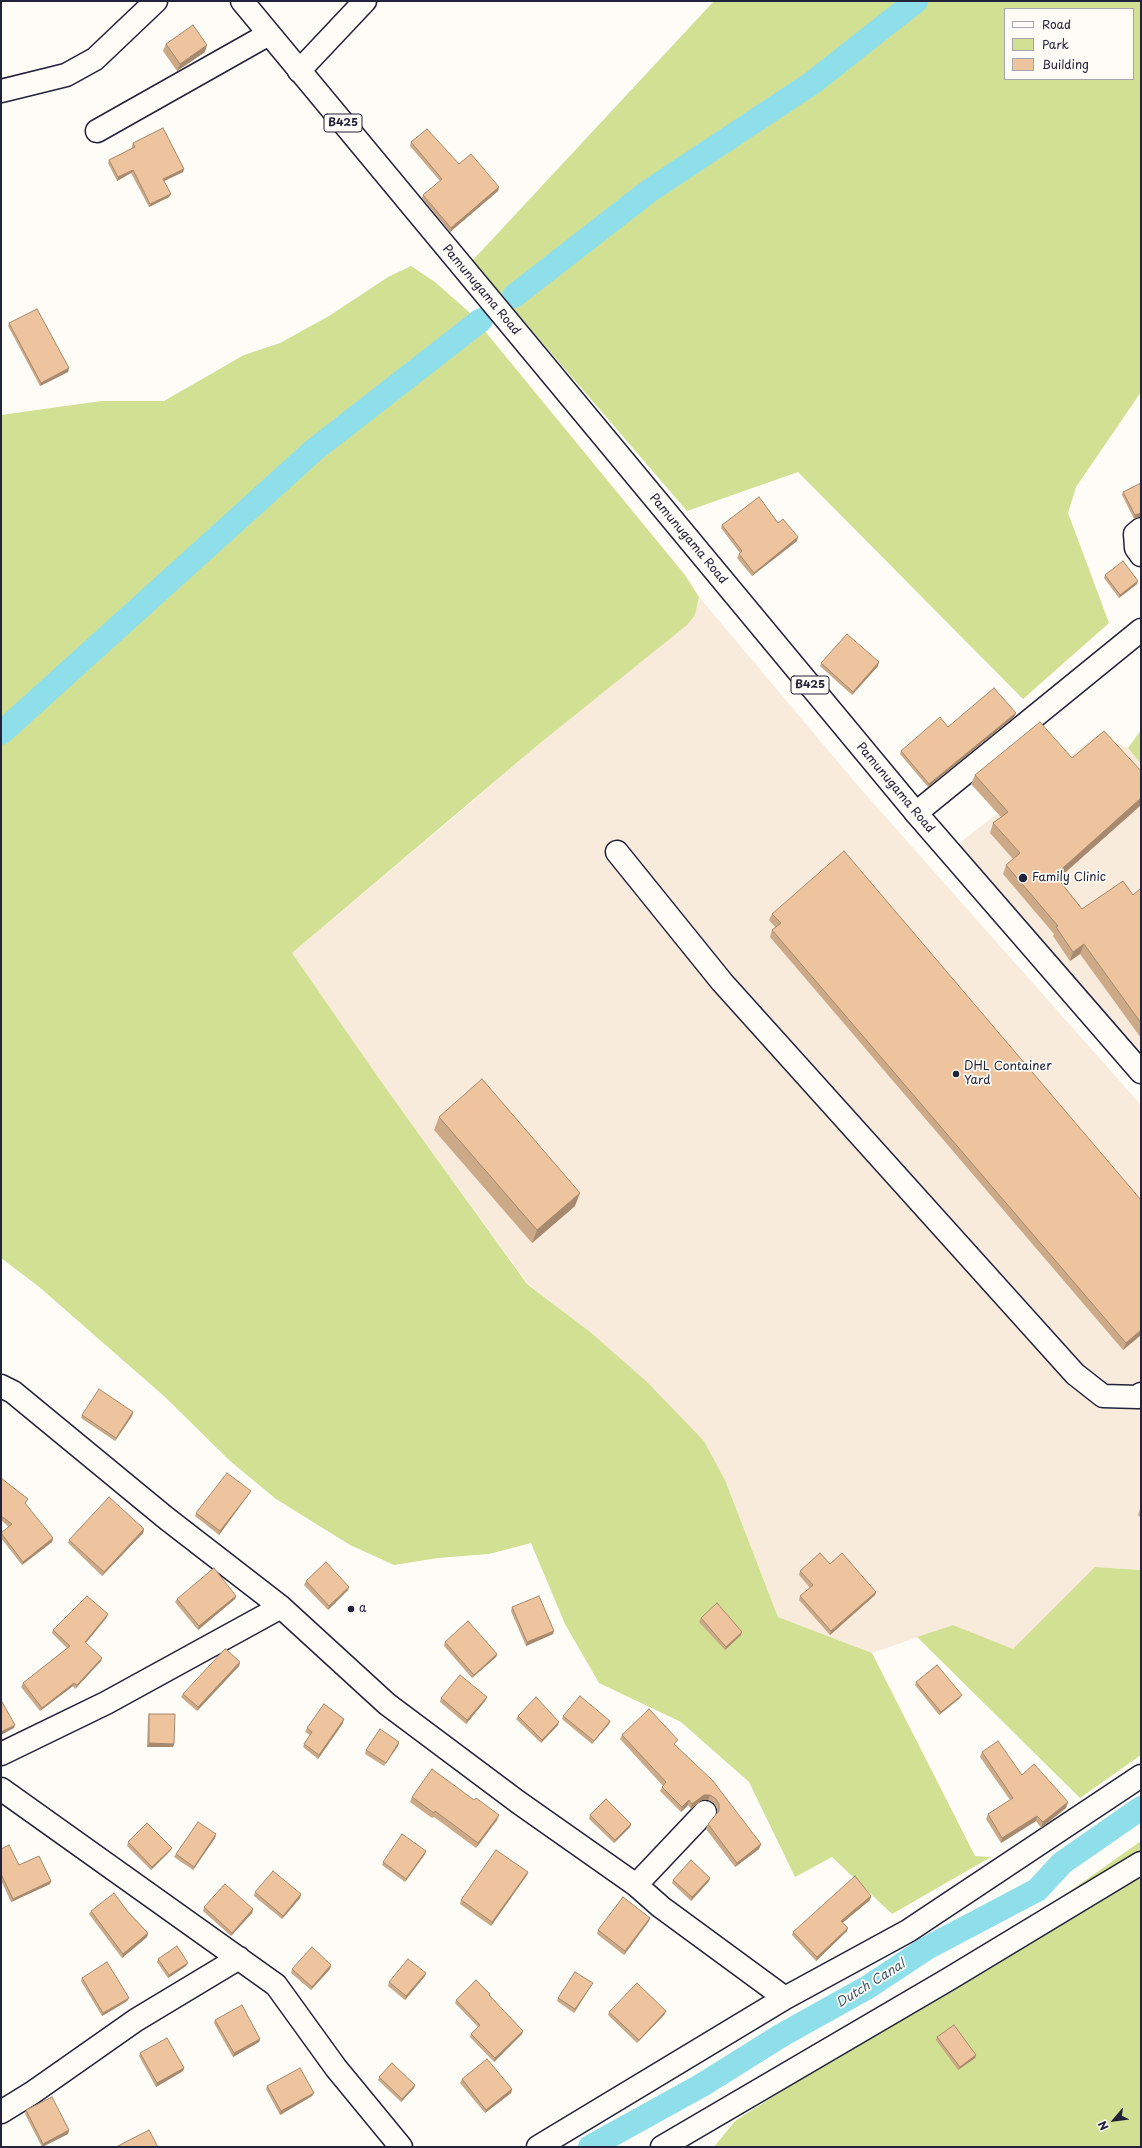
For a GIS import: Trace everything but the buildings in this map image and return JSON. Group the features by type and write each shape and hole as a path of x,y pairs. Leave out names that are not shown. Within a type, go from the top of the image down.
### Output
{"street":[{"path":"1,92 66,75 95,58 156,1"},
{"name":"Pamunugama Road","path":"242,1 443,245 486,293 916,813 1140,1069"},
{"path":"299,71 365,1"},
{"path":"97,131 269,34"},
{"path":"1141,529 1135,534 1136,548 1141,555"},
{"path":"916,813 1141,630"},
{"path":"617,852 722,982 1075,1374 1103,1396 1138,1397 1141,1394"},
{"path":"1,1386 13,1392 166,1518 281,1607 387,1704 518,1802 636,1886 785,1998"},
{"path":"1,1754 106,1703 281,1607"},
{"path":"538,2147 785,1998 908,1931 1141,1776"},
{"path":"1,1789 276,1985 336,2068 401,2147"},
{"path":"636,1886 706,1812"},
{"path":"662,2147 949,1979 1141,1863"},
{"path":"1,2112 32,2093 136,2020 239,1958"}],"shaded area":[{"path":"699,597 859,787 1141,1105 1141,1570 1095,1567 1013,1650 953,1625 872,1653 778,1617 725,1480 704,1441 589,1331 528,1284 385,1087 292,953 539,744 695,615"},
{"path":"1097,735 1128,748 1141,764 1141,1052 957,845"}],"green space":[{"path":"714,1 1141,1 1141,392 1076,487 1068,513 1109,623 1023,699 798,472 687,511 472,261"},
{"path":"411,266 435,282 470,313 685,575 699,597 695,615 687,625 539,744 292,953 385,1087 527,1284 589,1331 647,1382 704,1441 725,1480 778,1617 872,1653 975,1856 991,1857 892,1914 832,1857 795,1877 749,1782 681,1722 599,1683 565,1624 531,1543 489,1554 438,1558 394,1565 350,1545 276,1499 230,1461 165,1397 38,1286 1,1258 1,415 101,401 164,401 244,355 280,343 329,316 388,277"},
{"path":"1141,730 1141,764 1128,748"},
{"path":"1095,1567 1141,1570 1141,1755 1080,1798 917,1637 953,1625 1013,1649"},
{"path":"1141,1841 1141,2147 714,2147 735,2121 844,2051"}],"waterway":[{"path":"514,296 649,191 812,83 916,1"},
{"path":"1,733 314,450 481,320"},
{"name":"Dutch Canal","path":"590,2147 702,2085 782,2035 868,1987 927,1948 1037,1890 1062,1863 1141,1808"}],"place":[{"name":"Family Clinic","path":"1023,878"},
{"name":"DHL Container Yard","path":"956,1074"},
{"name":"a","path":"351,1609"}]}
